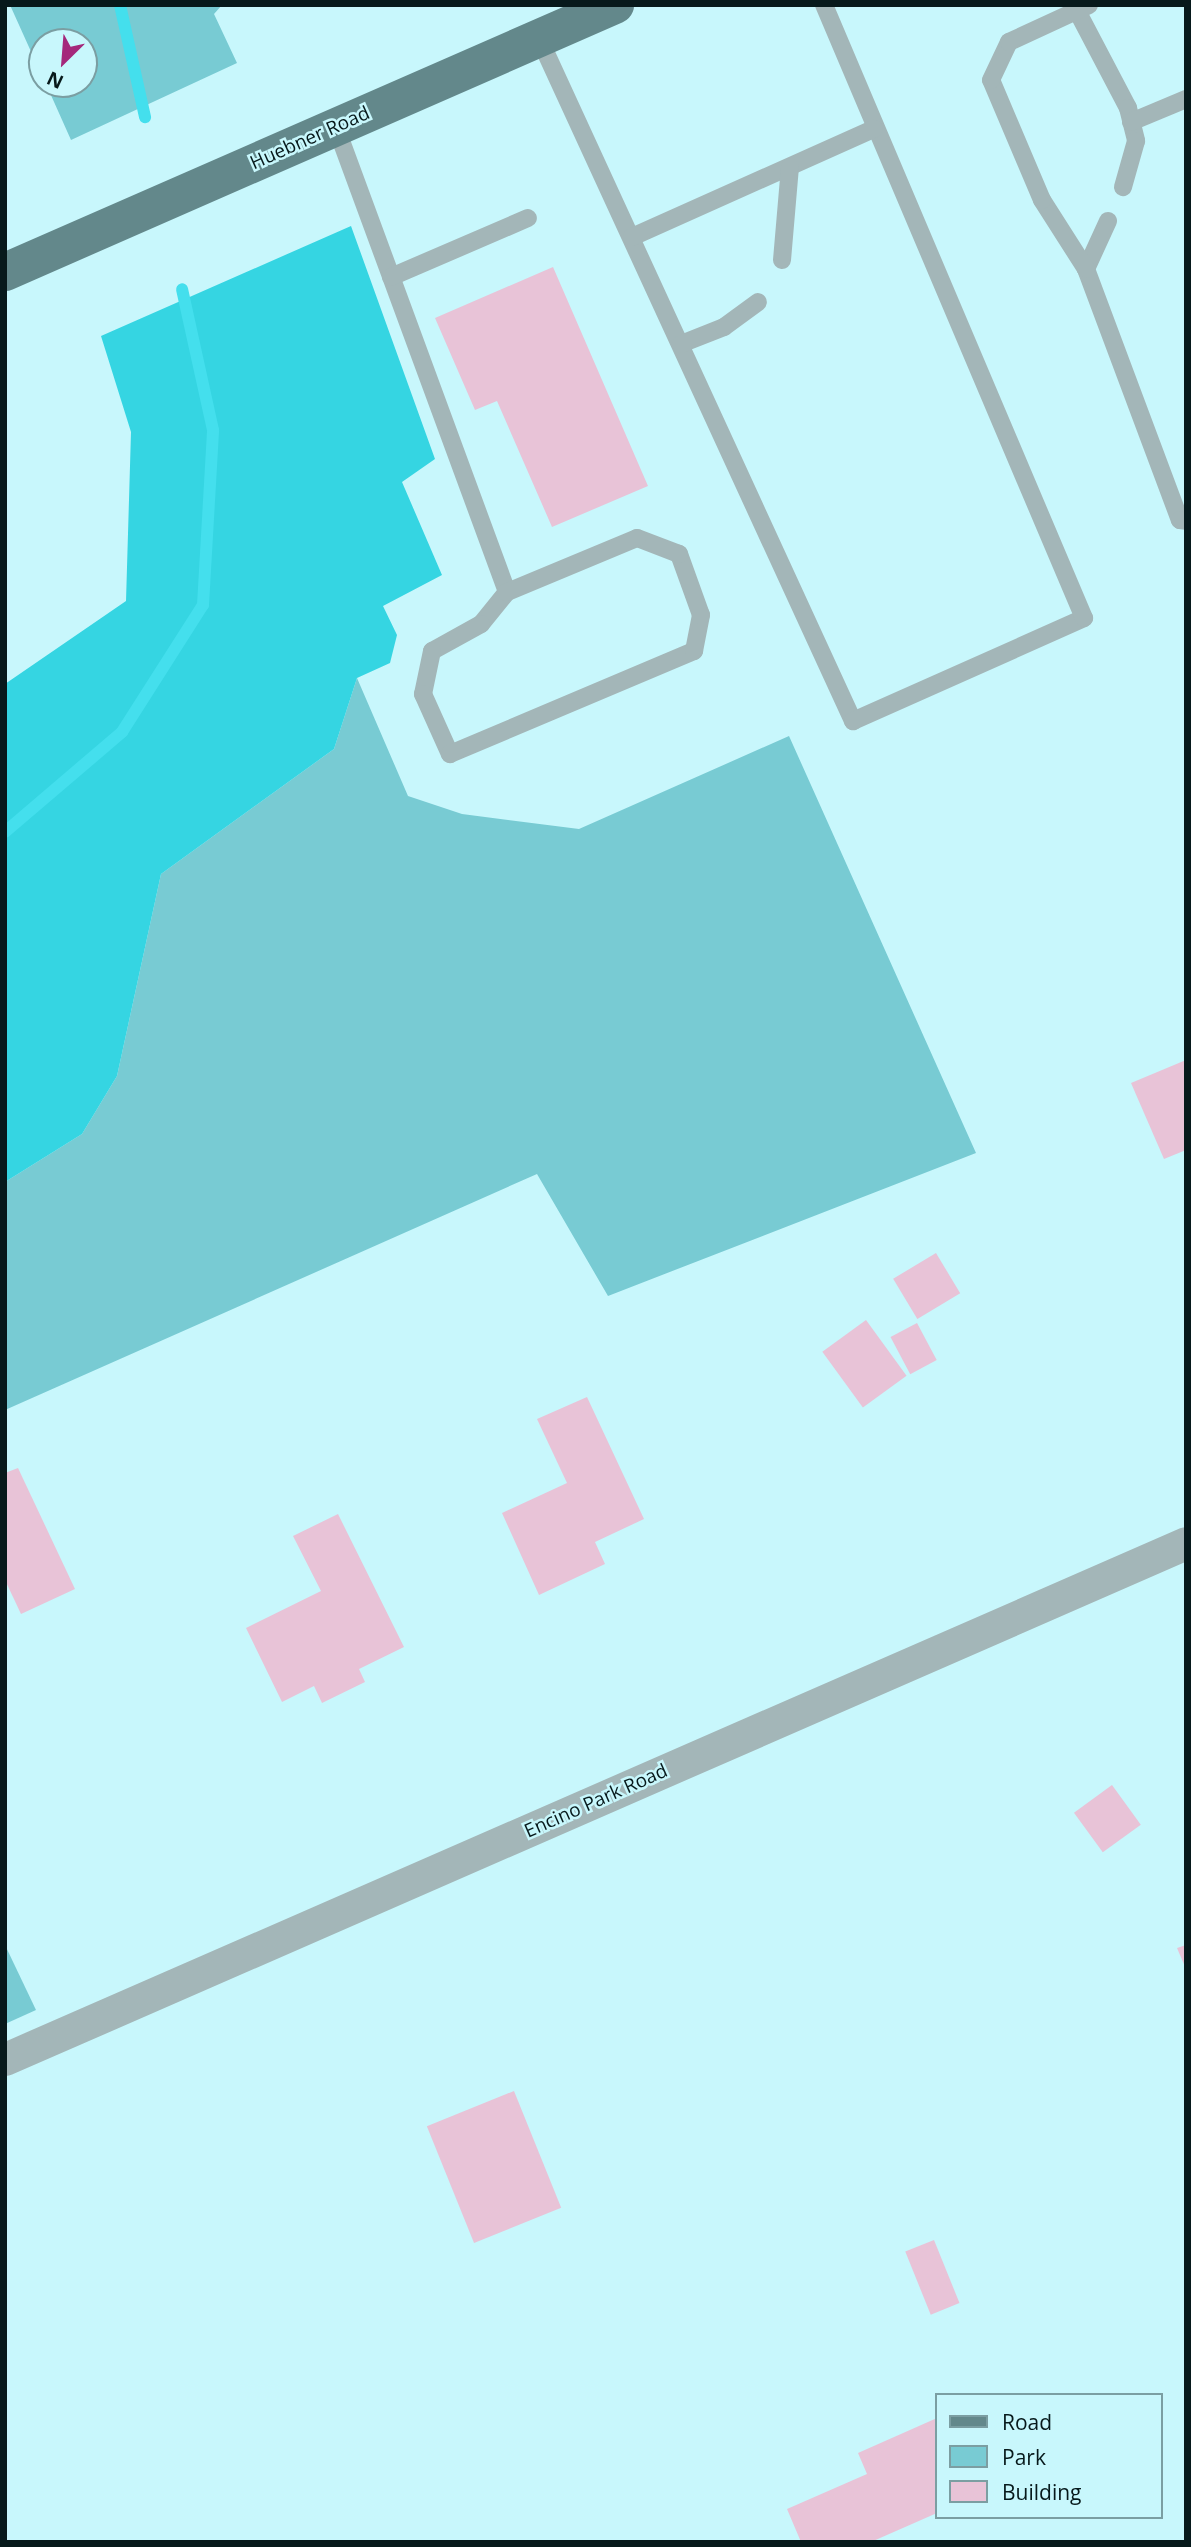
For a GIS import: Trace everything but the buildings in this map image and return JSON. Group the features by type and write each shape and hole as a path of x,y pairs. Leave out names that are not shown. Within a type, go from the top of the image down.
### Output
{"main road":[{"name":"Huebner Road","path":"5,272 615,5"}],"street":[{"name":"Encino Park Road","path":"5,2059 1186,1543"}],"lane":[{"path":"539,38 853,721 1084,618 874,129 824,5"},
{"path":"1123,187 1136,141 1131,122 1080,7 1009,42 991,80 1042,200 1086,270 1180,520 1186,521"},
{"path":"1131,122 1186,99"},
{"path":"336,127 507,592"},
{"path":"632,237 874,129"},
{"path":"782,260 790,167"},
{"path":"391,277 528,218"},
{"path":"1086,270 1108,221"},
{"path":"681,344 724,327 758,302"},
{"path":"638,538 679,554 701,615 694,651 450,754 423,694 432,651 481,624 507,592 638,538"}],"green space":[{"path":"10,5 222,5 214,14 237,63 71,140 52,98 98,98 98,28 28,28 28,45"},
{"path":"357,678 408,796 462,814 579,829 789,736 976,1153 608,1296 537,1174 5,1410 5,1182 82,1134 117,1076 161,874 334,749"},
{"path":"5,1945 36,2010 5,2024"}],"shaded area":[{"path":"351,226 435,459 402,482 442,575 383,606 397,635 390,663 357,678 334,749 161,874 117,1076 82,1134 5,1182 5,684 126,601 131,432 101,336"}],"waterway":[{"path":"120,5 145,117"},
{"path":"5,832 122,732 203,605 213,430 182,289"}]}
